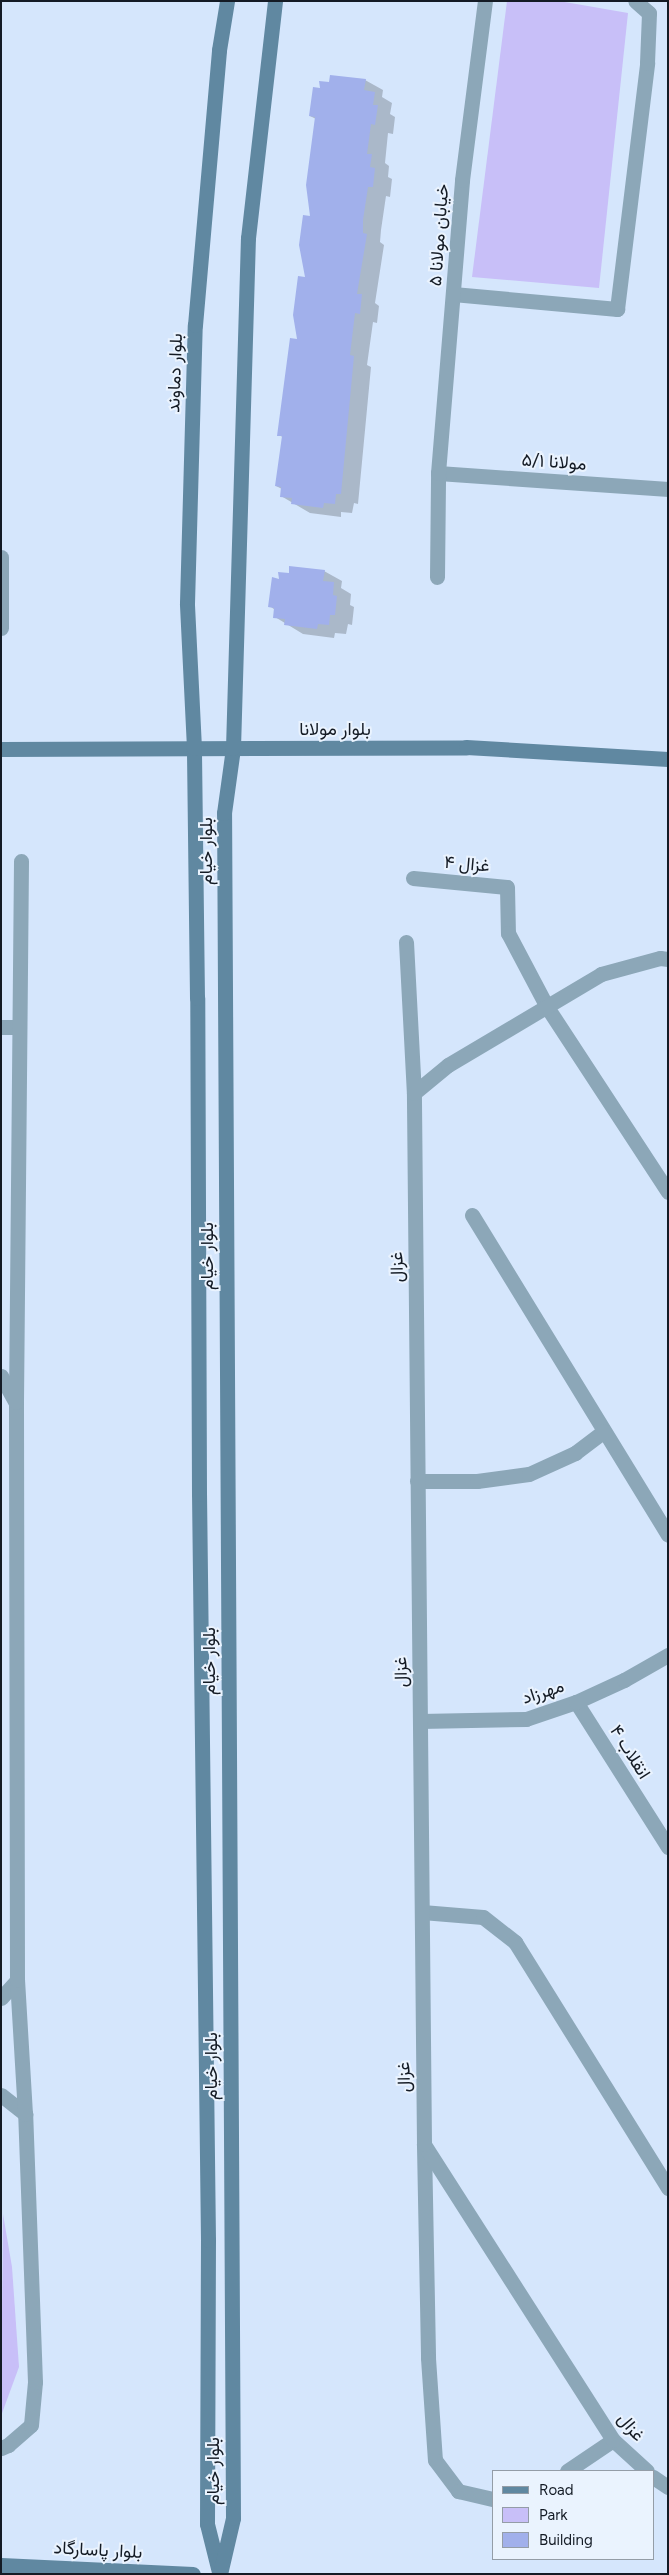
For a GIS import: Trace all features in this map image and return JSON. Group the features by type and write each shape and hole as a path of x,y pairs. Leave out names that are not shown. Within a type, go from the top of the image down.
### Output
{"street":[{"name":"بلوار دماوند","path":"194,748 187,603 195,325 219,50 227,1"},
{"path":"233,748 248,238 275,1"},
{"name":"خیابان مولانا ۵","path":"437,577 438,473 462,180 485,1"},
{"path":"453,294 617,309 646,63 649,13 635,1"},
{"name":"مولانا ۵/۱","path":"438,473 668,489"},
{"path":"1,557 1,628"},
{"name":"بلوار مولانا","path":"1,749 466,747 668,759"},
{"name":"بلوار خیام","path":"194,748 199,1534 208,2240 208,2524 220,2574"},
{"name":"بلوار خیام","path":"220,2574 232,2518 224,813 233,748"},
{"path":"1,2448 8,2445 31,2425 35,2382 25,2114 17,1980 16,1402 21,861"},
{"name":"غزال ۴","path":"413,878 507,886 508,932 547,1007"},
{"name":"غزال","path":"406,942 414,1093 424,2144 613,2440 645,2470"},
{"path":"414,1093 448,1065 601,974 660,958 668,959"},
{"path":"547,1007 668,1192"},
{"path":"1,1027 19,1027"},
{"path":"472,1215 668,1534"},
{"path":"1,1376 16,1402"},
{"path":"418,1481 476,1481 529,1474 575,1454 604,1431"},
{"name":"مهرزاد","path":"420,1721 526,1719 576,1702 624,1680 668,1655"},
{"name":"انقلاب ۴","path":"576,1702 668,1847"},
{"path":"422,1912 483,1917 516,1942 668,2188"},
{"path":"1,1998 17,1980"},
{"path":"1,2095 25,2114"},
{"path":"424,2144 428,2358 434,2460 458,2491 492,2500"},
{"path":"568,2470 613,2440"},
{"path":"654,2478 668,2488"},
{"name":"بلوار پاسارگاد","path":"1,2565 193,2574"}],"green space":[{"path":"507,1 559,1 628,13 599,288 472,277"},
{"path":"3,2214 12,2267 19,2367 1,2416"}],"building":[{"path":"330,75 366,79 364,90 375,92 373,105 378,105 375,125 371,124 367,154 372,154 370,167 375,168 373,187 368,187 363,220 363,233 367,234 357,294 362,294 360,314 355,313 350,355 354,356 341,494 336,494 335,504 324,503 323,508 291,504 292,498 280,497 281,487 275,486 282,436 277,436 290,338 297,339 293,315 298,276 305,277 299,245 303,215 310,216 306,185 315,117 309,116 313,87 320,88 319,81 329,82"},
{"path":"289,566 325,570 323,581 334,582 333,595 337,596 335,615 330,615 329,625 318,624 317,629 284,625 285,619 273,618 274,608 268,607 272,577 279,579 278,572 289,573"}]}
